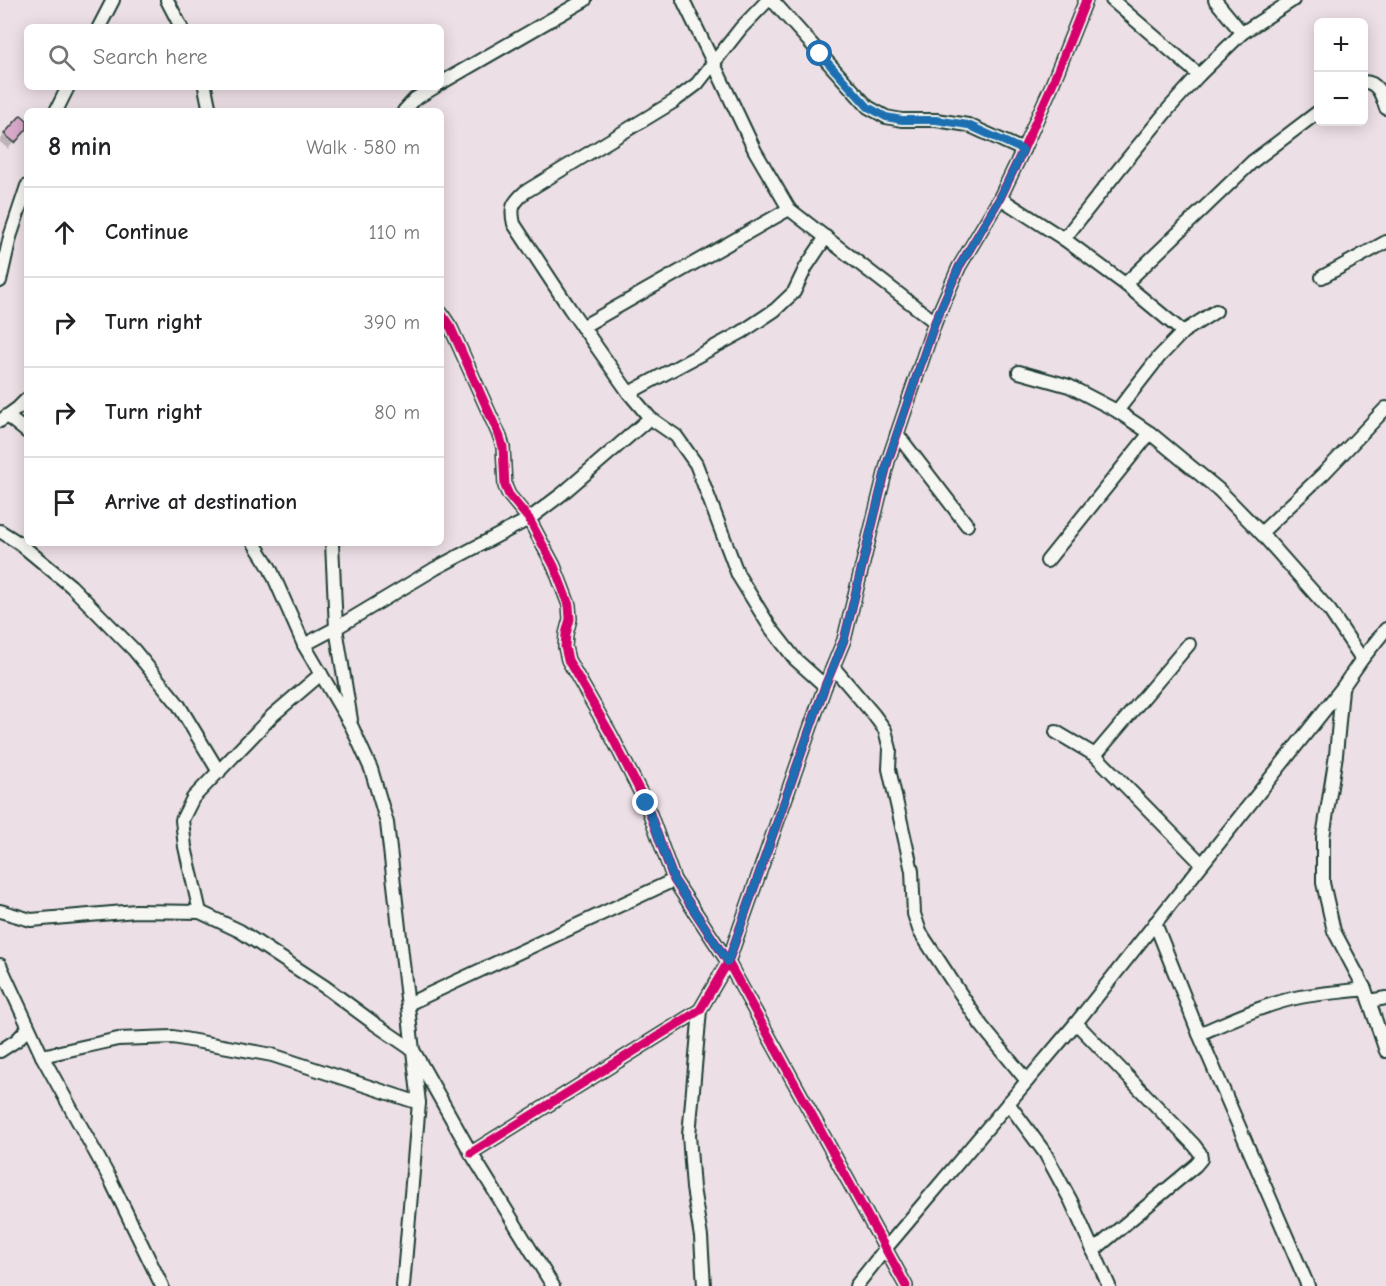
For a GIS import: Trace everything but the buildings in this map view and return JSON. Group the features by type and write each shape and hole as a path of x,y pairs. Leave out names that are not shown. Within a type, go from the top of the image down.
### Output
{"street":[{"path":"101,24 113,0"},
{"path":"167,0 179,24"},
{"path":"444,81 585,0"},
{"path":"683,0 755,152 789,209 935,322"},
{"path":"704,1286 702,1237 693,1188 689,1135 700,1010 728,962 825,686 844,640 888,460 935,322 959,267 1000,198 1023,150 1086,0"},
{"path":"1112,0 1199,75"},
{"path":"1215,0 1242,33"},
{"path":"1064,239 1170,106 1199,75 1242,33 1293,0"},
{"path":"825,686 795,659 770,627 738,575 696,464 676,436 650,418 629,393 513,224 511,211 515,201 525,192 673,102 697,84 764,2 868,107 886,117 902,120 936,120 968,125 1023,150"},
{"path":"1368,81 1374,84 1386,108"},
{"path":"58,108 66,90"},
{"path":"206,90 209,108"},
{"path":"407,108 415,99 430,90"},
{"path":"1125,284 1252,162 1314,115"},
{"path":"1000,198 1064,239 1125,284 1183,332"},
{"path":"0,281 5,235 24,200"},
{"path":"582,327 789,209"},
{"path":"629,393 742,332 775,310 794,292 806,267 826,237"},
{"path":"1322,278 1386,242"},
{"path":"1117,411 1159,357 1183,332 1216,311"},
{"path":"444,318 451,328 500,437 503,447 505,486 509,495 529,519 554,566 569,605 570,619 565,647 568,660 611,735 646,803 674,880 728,962 906,1286"},
{"path":"1019,372 1069,386 1117,411 1150,434 1219,490 1261,533 1330,611 1362,659"},
{"path":"24,402 3,419 24,430"},
{"path":"1261,533 1324,473 1386,408"},
{"path":"304,645 436,568 529,519 562,494 650,418"},
{"path":"897,434 967,525"},
{"path":"1047,561 1150,434"},
{"path":"0,531 19,543 71,586 134,650 178,704 219,772"},
{"path":"256,546 270,568 304,645 352,727 371,769 387,824 419,1103 403,1286"},
{"path":"332,546 336,628 352,727"},
{"path":"856,1286 1076,1023 1342,688 1386,629"},
{"path":"1095,755 1189,644"},
{"path":"833,667 885,730 890,749 889,769 912,871 914,914 920,932 981,1025 1027,1081"},
{"path":"200,912 185,847 182,820 193,798 273,716 321,674"},
{"path":"1342,688 1336,755 1323,837 1323,883 1334,931 1367,995 1386,1052"},
{"path":"1056,732 1095,755 1202,864"},
{"path":"408,1004 674,880"},
{"path":"0,911 31,920 136,911 200,912 240,931 325,987 413,1050 471,1153 553,1286"},
{"path":"1155,923 1199,1034 1308,1286"},
{"path":"0,965 42,1056 110,1179 162,1286"},
{"path":"1199,1034 1251,1011 1300,997 1367,995 1386,998"},
{"path":"471,1153 700,1010"},
{"path":"1076,1023 1194,1145 1201,1159 1196,1166 1093,1251"},
{"path":"0,1051 17,1040 28,1028"},
{"path":"42,1056 118,1038 173,1037 272,1055 419,1103"},
{"path":"1008,1103 1045,1153 1071,1201 1109,1286"}],"cycle path":[{"path":"906,1286 728,962 825,686 844,640 888,461 935,322 959,267 1000,198 1023,150 1086,0"},
{"path":"444,318 451,328 500,437 503,447 505,486 509,495 529,519 554,566 569,605 570,619 565,647 568,660 611,735 646,803 674,880 728,962 700,1010 471,1153"}],"route":[{"path":"646,803 674,880 728,962 825,686 844,640 888,460 935,322 959,267 1000,198 1023,150 968,125 936,120 902,120 886,117 868,107 820,54"}]}
